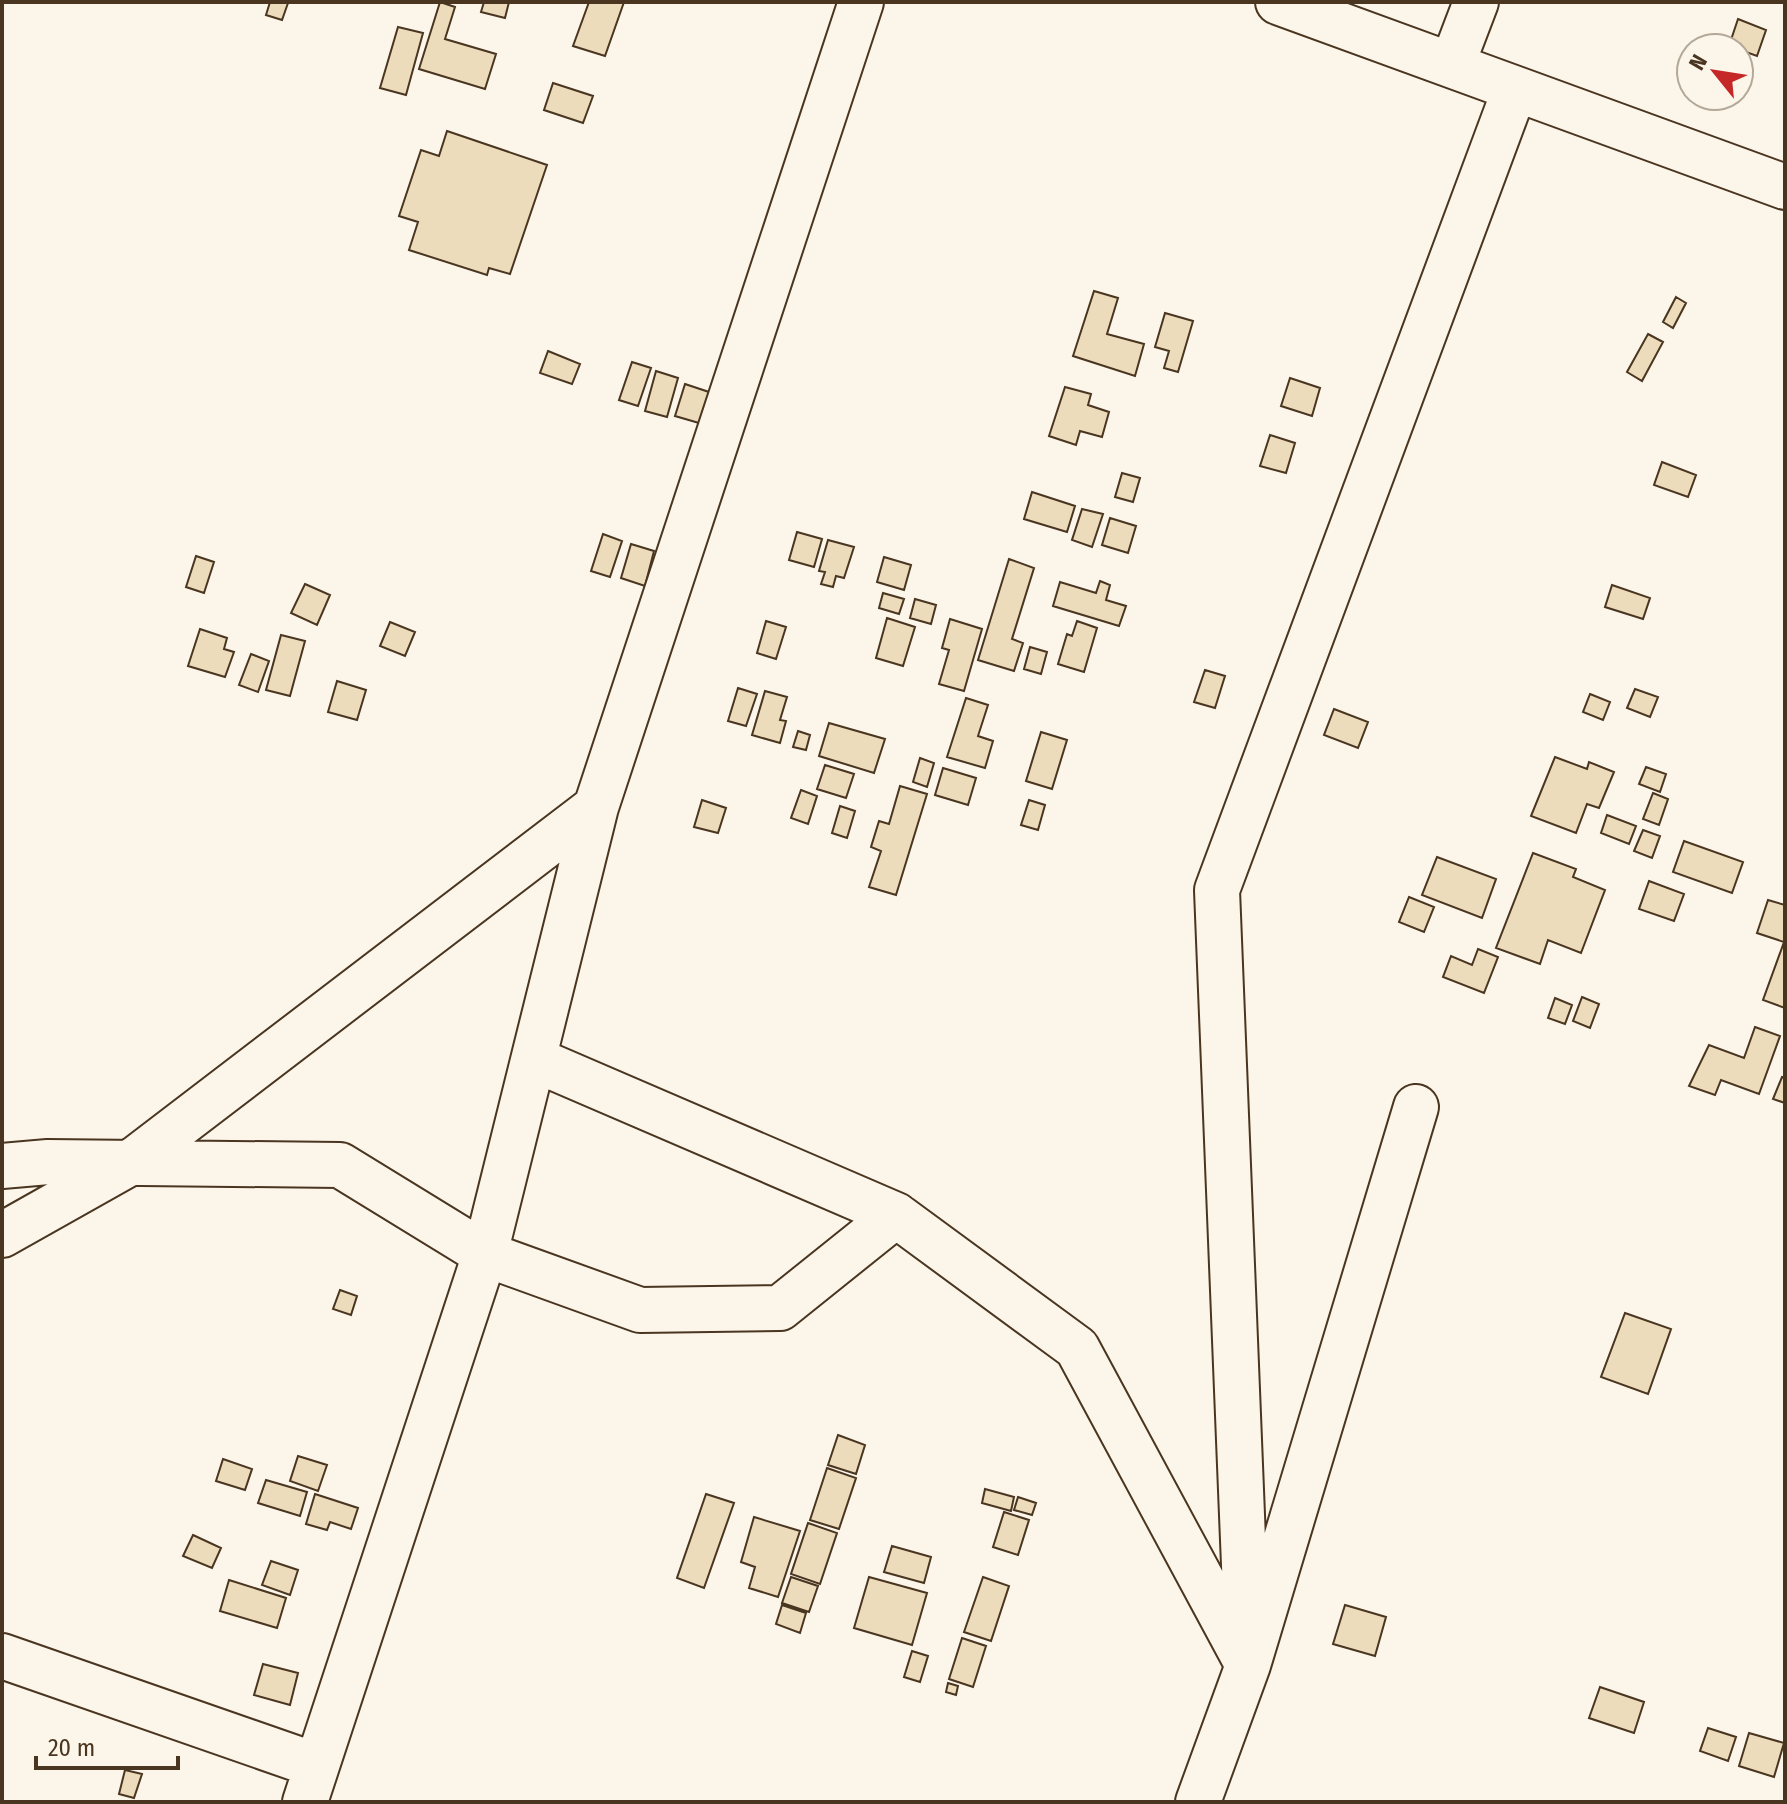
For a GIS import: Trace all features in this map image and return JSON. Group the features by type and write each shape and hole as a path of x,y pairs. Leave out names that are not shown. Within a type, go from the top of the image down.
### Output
{"street":[{"path":"2,1656 310,1784 485,1254 536,1060 596,807 861,2"},
{"path":"1278,2 1785,187"},
{"path":"1452,65 1476,2"},
{"path":"1248,1665 1217,890 1515,89"},
{"path":"2,1235 130,1163 596,807"},
{"path":"536,1060 896,1215 1077,1348 1248,1665"},
{"path":"1198,1802 1248,1665 1416,1107"},
{"path":"2,1166 130,1163 340,1165 485,1254 640,1310 780,1308 896,1215"}],"building":[{"path":"270,2 288,3 282,20 266,15"},
{"path":"440,2 455,7 445,39 496,54 485,89 419,69"},
{"path":"484,2 509,2 505,18 481,12"},
{"path":"589,2 624,2 605,56 573,46"},
{"path":"1738,19 1766,30 1757,56 1755,32 1734,32"},
{"path":"398,27 423,33 406,95 380,88"},
{"path":"553,83 593,96 583,123 544,110"},
{"path":"447,131 547,165 510,274 489,268 487,275 409,250 418,222 399,216 421,150 439,156"},
{"path":"1094,291 1118,298 1107,334 1144,344 1135,376 1073,356"},
{"path":"1676,297 1686,303 1673,328 1663,322"},
{"path":"1165,313 1193,321 1178,372 1164,368 1169,351 1155,347"},
{"path":"1648,334 1663,342 1642,381 1627,372"},
{"path":"548,351 580,364 572,384 540,373"},
{"path":"632,362 651,368 638,406 619,400"},
{"path":"656,371 678,378 667,417 645,411"},
{"path":"1290,378 1320,388 1312,416 1281,406"},
{"path":"685,384 709,392 699,423 675,416"},
{"path":"1065,387 1091,394 1088,405 1109,412 1102,437 1080,431 1076,445 1049,436"},
{"path":"1270,435 1295,443 1286,473 1260,466"},
{"path":"1662,462 1696,475 1688,497 1654,485"},
{"path":"1122,473 1140,478 1133,502 1115,497"},
{"path":"1032,492 1075,506 1067,532 1024,519"},
{"path":"1082,509 1103,514 1092,547 1072,540"},
{"path":"1110,518 1136,526 1128,553 1102,545"},
{"path":"797,532 822,539 814,567 789,560"},
{"path":"603,534 622,541 610,577 591,571"},
{"path":"828,540 854,547 844,578 836,576 833,587 821,584 825,572 819,571"},
{"path":"631,544 654,551 645,586 621,578"},
{"path":"196,556 214,562 204,593 186,587"},
{"path":"884,557 911,565 904,590 877,582"},
{"path":"1009,559 1034,568 1012,639 1023,643 1014,671 978,660"},
{"path":"1100,581 1110,585 1106,600 1126,606 1119,626 1053,606 1060,582 1096,593"},
{"path":"305,584 330,595 317,625 291,613"},
{"path":"1612,585 1650,598 1643,619 1605,607"},
{"path":"883,593 904,599 899,614 879,608"},
{"path":"915,599 936,605 931,624 910,618"},
{"path":"887,618 915,627 903,666 876,658"},
{"path":"950,619 982,629 964,691 939,684 949,650 942,648"},
{"path":"766,621 786,627 776,659 757,653"},
{"path":"1077,621 1097,628 1084,672 1058,664 1067,634 1072,636"},
{"path":"390,622 415,632 405,656 380,646"},
{"path":"200,629 227,638 224,649 234,652 225,677 188,666"},
{"path":"281,635 305,641 290,696 266,690"},
{"path":"1030,647 1047,652 1041,674 1024,669"},
{"path":"251,654 269,661 258,692 239,685"},
{"path":"1205,670 1225,676 1215,708 1194,702"},
{"path":"337,681 366,690 357,720 328,712"},
{"path":"738,688 757,694 746,726 728,721"},
{"path":"1635,689 1658,697 1650,717 1627,708"},
{"path":"765,691 787,697 780,720 786,721 780,743 752,735"},
{"path":"1590,694 1610,702 1603,720 1583,712"},
{"path":"966,698 988,705 978,736 993,741 985,768 947,757"},
{"path":"1334,709 1368,722 1358,748 1324,735"},
{"path":"829,723 885,739 874,773 819,756"},
{"path":"798,731 810,735 806,750 793,747"},
{"path":"1041,732 1067,740 1052,789 1026,781"},
{"path":"1555,757 1587,769 1589,762 1614,772 1599,808 1587,804 1576,833 1531,816"},
{"path":"920,758 934,763 927,787 913,782"},
{"path":"825,765 854,774 846,798 817,789"},
{"path":"1646,767 1666,774 1660,792 1639,784"},
{"path":"943,768 976,778 968,805 935,795"},
{"path":"900,786 927,794 896,895 869,887 881,851 871,847 879,821 889,824"},
{"path":"801,790 817,796 808,824 791,818"},
{"path":"1653,793 1668,799 1659,825 1643,819"},
{"path":"702,800 726,808 718,833 694,827"},
{"path":"1029,800 1045,805 1038,830 1021,825"},
{"path":"840,806 855,811 847,838 832,833"},
{"path":"1607,815 1636,826 1629,844 1601,833"},
{"path":"1643,830 1660,836 1652,858 1634,851"},
{"path":"1684,841 1743,862 1732,893 1673,872"},
{"path":"1533,853 1576,869 1573,877 1605,890 1581,953 1548,940 1540,964 1496,948"},
{"path":"1437,857 1496,879 1482,918 1422,895"},
{"path":"1649,881 1684,894 1674,921 1639,909"},
{"path":"1409,897 1434,907 1424,932 1399,922"},
{"path":"1768,900 1785,905 1785,1008 1763,1000 1784,942 1757,933"},
{"path":"1478,949 1498,957 1484,993 1443,977 1451,956 1472,965"},
{"path":"1582,997 1599,1004 1590,1028 1573,1021"},
{"path":"1555,998 1572,1005 1565,1024 1548,1018"},
{"path":"1755,1027 1780,1036 1759,1094 1721,1080 1715,1095 1689,1086 1709,1045 1744,1058"},
{"path":"1782,1077 1785,1078 1785,1103 1773,1099"},
{"path":"340,1290 357,1296 351,1315 333,1309"},
{"path":"1625,1313 1671,1329 1648,1394 1601,1377"},
{"path":"838,1435 865,1445 856,1474 828,1465"},
{"path":"298,1456 327,1465 318,1491 290,1481"},
{"path":"223,1459 252,1469 245,1490 216,1481"},
{"path":"827,1468 856,1478 839,1529 810,1520"},
{"path":"266,1480 307,1492 300,1516 258,1503"},
{"path":"985,1489 1014,1497 1011,1511 982,1503"},
{"path":"315,1494 358,1508 351,1529 330,1522 327,1530 306,1524"},
{"path":"706,1494 734,1503 704,1588 677,1578"},
{"path":"1018,1497 1036,1503 1032,1515 1014,1510"},
{"path":"1004,1512 1029,1520 1018,1555 993,1547"},
{"path":"754,1517 800,1531 778,1597 749,1588 755,1567 741,1562"},
{"path":"808,1523 837,1533 820,1584 791,1574"},
{"path":"193,1535 221,1548 212,1568 183,1556"},
{"path":"892,1546 931,1557 924,1583 884,1572"},
{"path":"271,1561 298,1570 290,1595 262,1585"},
{"path":"791,1577 818,1586 809,1612 782,1603"},
{"path":"869,1577 927,1593 912,1645 854,1628"},
{"path":"983,1577 1009,1586 991,1641 964,1632"},
{"path":"229,1580 286,1598 277,1628 220,1611"},
{"path":"782,1605 806,1613 800,1633 776,1624"},
{"path":"1345,1605 1386,1617 1375,1656 1333,1644"},
{"path":"962,1638 986,1646 973,1687 949,1679"},
{"path":"912,1651 928,1656 920,1682 904,1677"},
{"path":"263,1664 298,1673 290,1705 254,1695"},
{"path":"948,1683 958,1686 956,1695 946,1692"},
{"path":"1600,1687 1644,1702 1634,1733 1589,1718"},
{"path":"1708,1728 1736,1737 1728,1761 1700,1751"},
{"path":"1749,1733 1784,1743 1774,1777 1739,1766"},
{"path":"125,1770 142,1774 134,1798 119,1794"}]}
